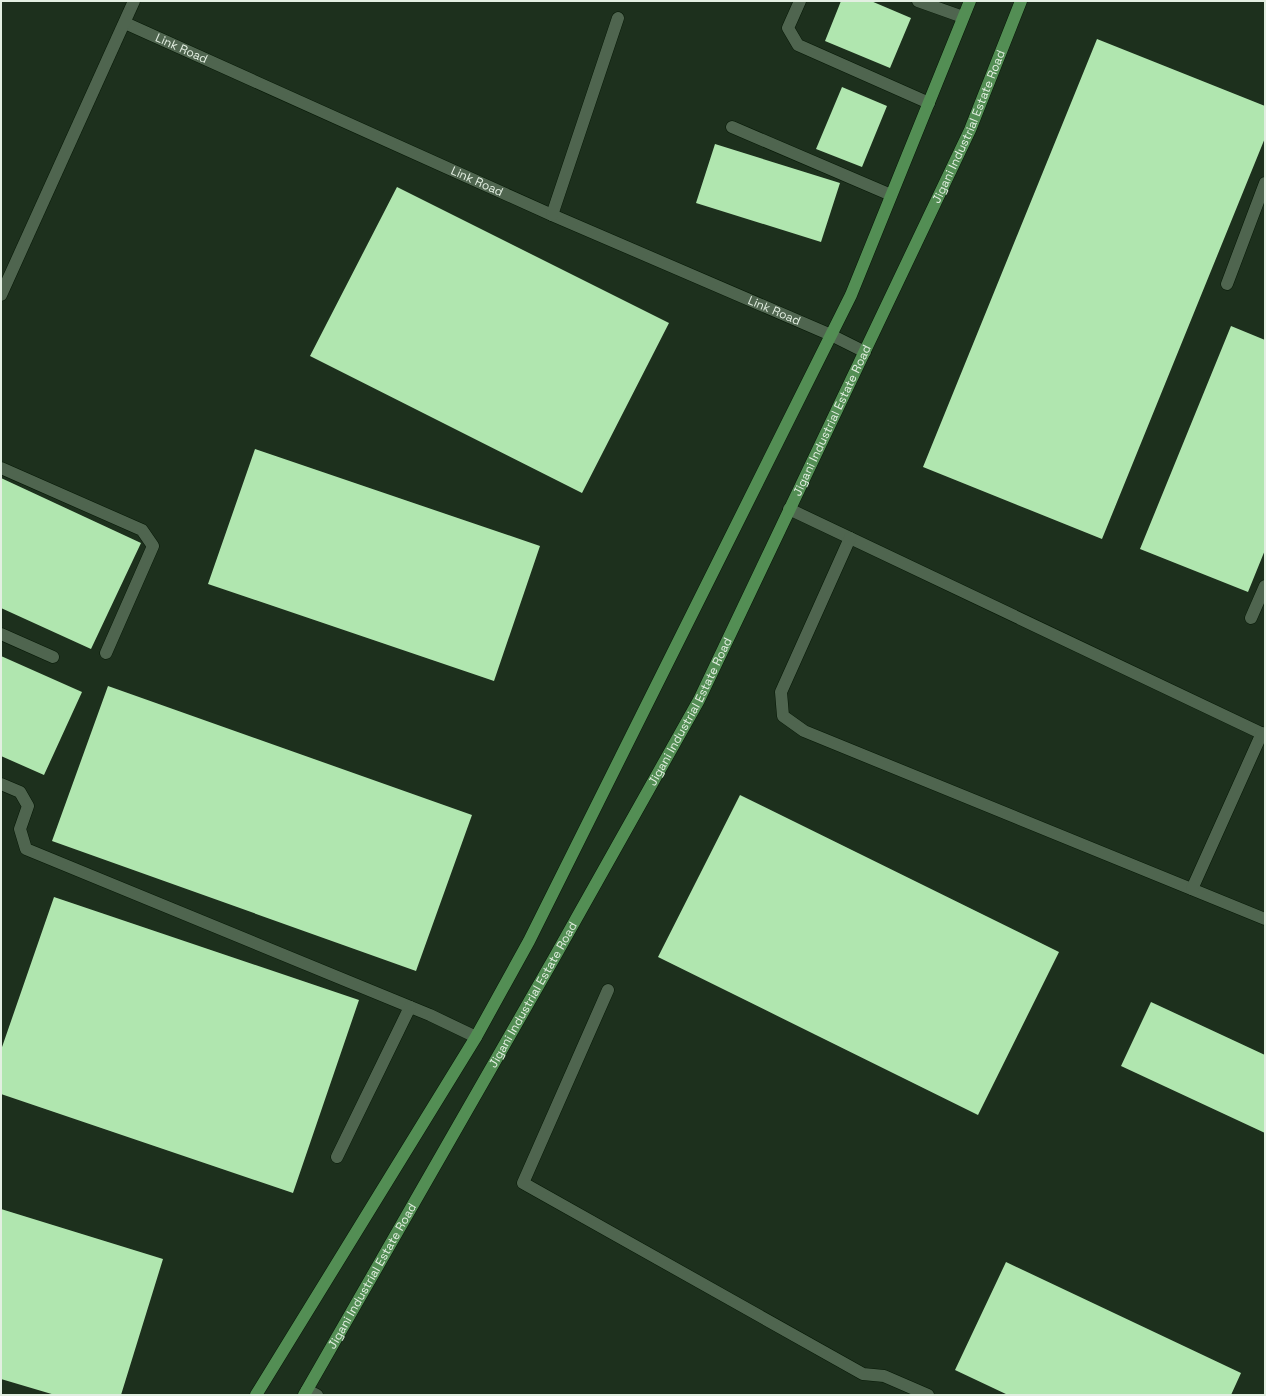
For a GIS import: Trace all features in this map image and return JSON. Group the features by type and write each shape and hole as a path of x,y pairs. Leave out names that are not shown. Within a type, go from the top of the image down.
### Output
{"main road":[{"path":"256,1395 476,1037 533,934 851,295 970,1"},
{"name":"Jigani Industrial Estate Road","path":"310,1393 699,700 970,130 1021,1"}],"street":[{"path":"1,296 134,1"},
{"path":"800,1 788,28 798,45 929,103"},
{"path":"918,1 963,17"},
{"path":"552,215 618,18"},
{"name":"Link Road","path":"125,23 552,215 830,335 865,352"},
{"path":"732,127 891,196"},
{"path":"1227,284 1265,183"},
{"path":"1,468 142,530 153,546 106,653"},
{"path":"789,510 1263,734 1192,889"},
{"path":"850,538 781,692 783,716 804,731 1265,919"},
{"path":"1251,618 1265,586"},
{"path":"1,634 53,657"},
{"path":"1,784 20,792 28,806 20,829 26,849 410,1007 476,1037"},
{"path":"608,990 523,1183 863,1374 884,1376 928,1395"},
{"path":"336,1157 410,1007"}],"building":[{"path":"841,1 871,1 911,18 890,68 825,41"},
{"path":"1097,39 1265,106 1265,138 1102,539 923,467"},
{"path":"842,87 887,106 862,167 816,149"},
{"path":"715,144 840,183 821,242 696,203"},
{"path":"397,187 669,323 582,493 310,356"},
{"path":"1231,326 1265,340 1265,550 1248,592 1140,549"},
{"path":"255,449 540,546 494,681 208,584"},
{"path":"1,478 141,543 91,649 1,608"},
{"path":"1,656 82,692 44,775 1,756"},
{"path":"108,686 472,815 416,971 52,841"},
{"path":"740,795 1059,952 978,1115 658,957"},
{"path":"54,897 359,1000 293,1193 1,1094 1,1050"},
{"path":"1151,1002 1265,1055 1265,1133 1121,1066"},
{"path":"1,1209 163,1259 121,1395 55,1395 1,1379"},
{"path":"1006,1262 1241,1373 1231,1395 1008,1395 955,1370"}]}
